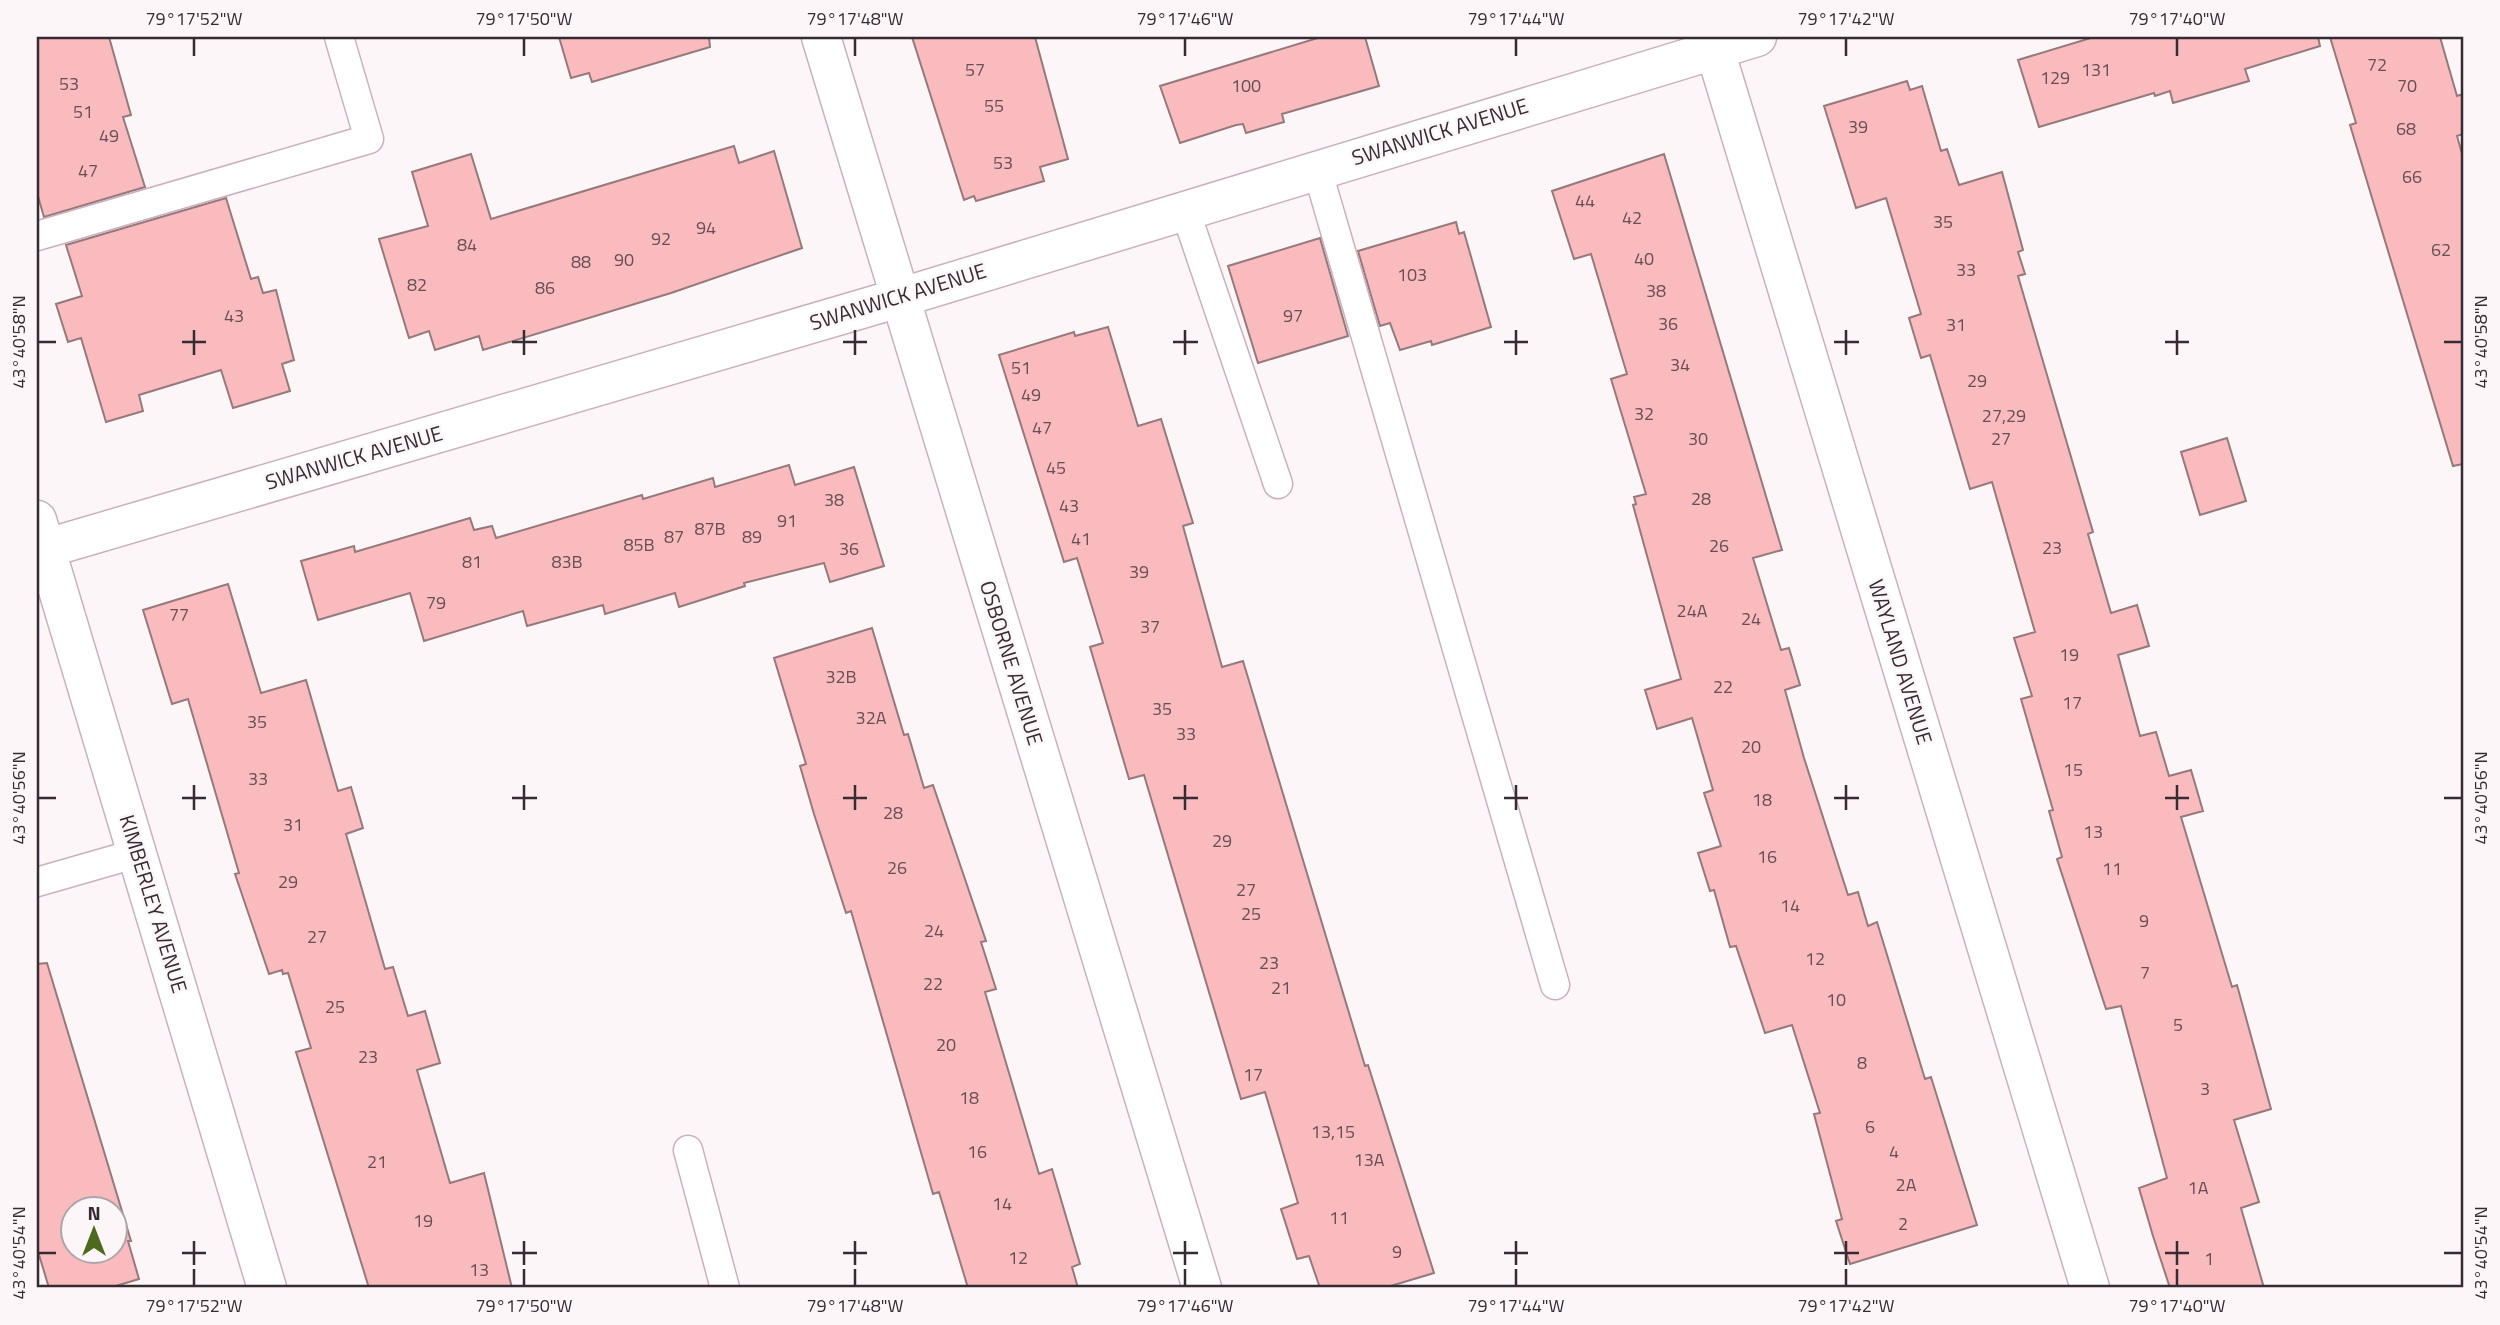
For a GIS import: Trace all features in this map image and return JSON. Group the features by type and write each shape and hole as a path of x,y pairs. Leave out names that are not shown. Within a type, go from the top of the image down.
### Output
{"street":[{"name":"OSBORNE AVENUE","path":"821,37 1202,1288"},
{"name":"SWANWICK AVENUE","path":"40,540 899,298 1712,43 1757,37"},
{"name":"WAYLAND AVENUE","path":"1712,43 2090,1288"},
{"name":"KIMBERLEY AVENUE","path":"40,540 138,853 267,1288"}],"lane":[{"path":"37,236 369,139 339,37"},
{"path":"1317,169 1555,985"},
{"path":"1185,210 1278,484"},
{"path":"37,882 138,853"},
{"path":"688,1150 725,1288"}],"building":[{"path":"37,37 109,37 131,115 123,117 145,187 44,217 37,193"},
{"path":"559,37 709,37 710,47 592,82 589,73 571,78"},
{"path":"912,37 1035,37 1068,159 1040,167 1044,181 976,201 974,196 964,200"},
{"path":"1321,37 1365,37 1379,86 1282,114 1284,122 1246,133 1243,124 1236,125 1180,143 1160,86"},
{"path":"2094,37 2318,37 2320,46 2245,69 2249,81 2173,103 2170,91 2155,96 2154,93 2039,127 2018,60"},
{"path":"2330,37 2440,37 2457,96 2463,94 2463,134 2457,136 2463,157 2463,464 2453,466 2350,125 2356,123"},
{"path":"1907,81 1910,90 1922,86 1941,151 1947,149 1959,185 2002,172 2023,250 2018,252 2025,274 2018,276 2093,532 2088,534 2111,613 2137,605 2149,646 2118,655 2140,736 2156,732 2169,776 2191,770 2203,811 2181,817 2232,987 2237,985 2271,1109 2234,1120 2259,1202 2241,1208 2264,1288 2170,1288 2153,1236 2139,1188 2167,1178 2121,1006 2106,1009 2057,859 2062,857 2049,811 2053,810 2021,699 2032,696 2014,638 2035,632 1992,482 1970,489 1930,355 1921,358 1909,318 1921,314 1886,198 1856,208 1824,106"},
{"path":"734,146 739,163 774,151 802,248 671,293 483,350 479,336 435,350 429,331 409,338 379,239 428,226 412,172 471,154 491,219"},
{"path":"1664,154 1782,550 1753,558 1781,650 1789,648 1800,685 1785,690 1804,758 1848,895 1858,892 1868,926 1877,922 1925,1079 1931,1077 1977,1225 1850,1264 1836,1221 1842,1219 1814,1114 1820,1113 1792,1025 1765,1033 1736,946 1730,947 1714,890 1710,891 1698,853 1721,846 1704,793 1713,790 1692,718 1657,729 1645,690 1681,679 1633,505 1636,504 1634,497 1646,494 1611,379 1627,374 1591,254 1574,259 1552,191"},
{"path":"226,198 251,279 258,277 263,293 276,290 294,360 282,364 290,391 233,408 221,370 139,395 143,411 106,422 81,338 68,342 56,304 82,296 66,245"},
{"path":"1456,222 1459,234 1464,232 1491,327 1432,345 1431,341 1400,350 1390,323 1380,326 1358,251"},
{"path":"1320,238 1348,336 1258,363 1228,266"},
{"path":"1108,327 1138,426 1161,419 1193,523 1183,526 1222,667 1243,661 1365,1066 1368,1065 1434,1273 1384,1288 1320,1288 1309,1256 1297,1259 1281,1209 1298,1203 1265,1092 1241,1099 1144,775 1129,779 1090,647 1103,643 1077,558 1064,562 999,355 1074,332 1075,336"},
{"path":"2227,438 2246,501 2200,515 2181,452"},
{"path":"789,465 795,485 854,467 884,566 830,582 824,563 744,583 745,586 679,607 675,593 605,614 603,605 527,626 523,611 424,641 410,593 318,620 301,561 354,546 355,552 470,518 474,530 492,526 496,538 642,495 643,499 713,478 715,487"},
{"path":"228,584 261,693 306,680 338,791 351,787 363,828 346,834 385,969 393,967 408,1016 425,1011 440,1063 417,1070 450,1183 484,1173 512,1288 369,1288 296,1052 311,1048 288,973 283,974 282,970 269,974 235,874 239,873 188,699 172,704 143,610"},
{"path":"872,628 904,735 908,734 924,788 933,785 986,941 981,942 996,989 985,992 1039,1174 1052,1169 1080,1264 1072,1267 1078,1288 968,1288 939,1192 933,1194 851,911 846,913 814,814 800,766 806,764 774,658"},
{"path":"47,963 117,1196 60,1196 60,1266 130,1266 130,1248 139,1279 109,1288 49,1288 37,1248 37,964"}]}
